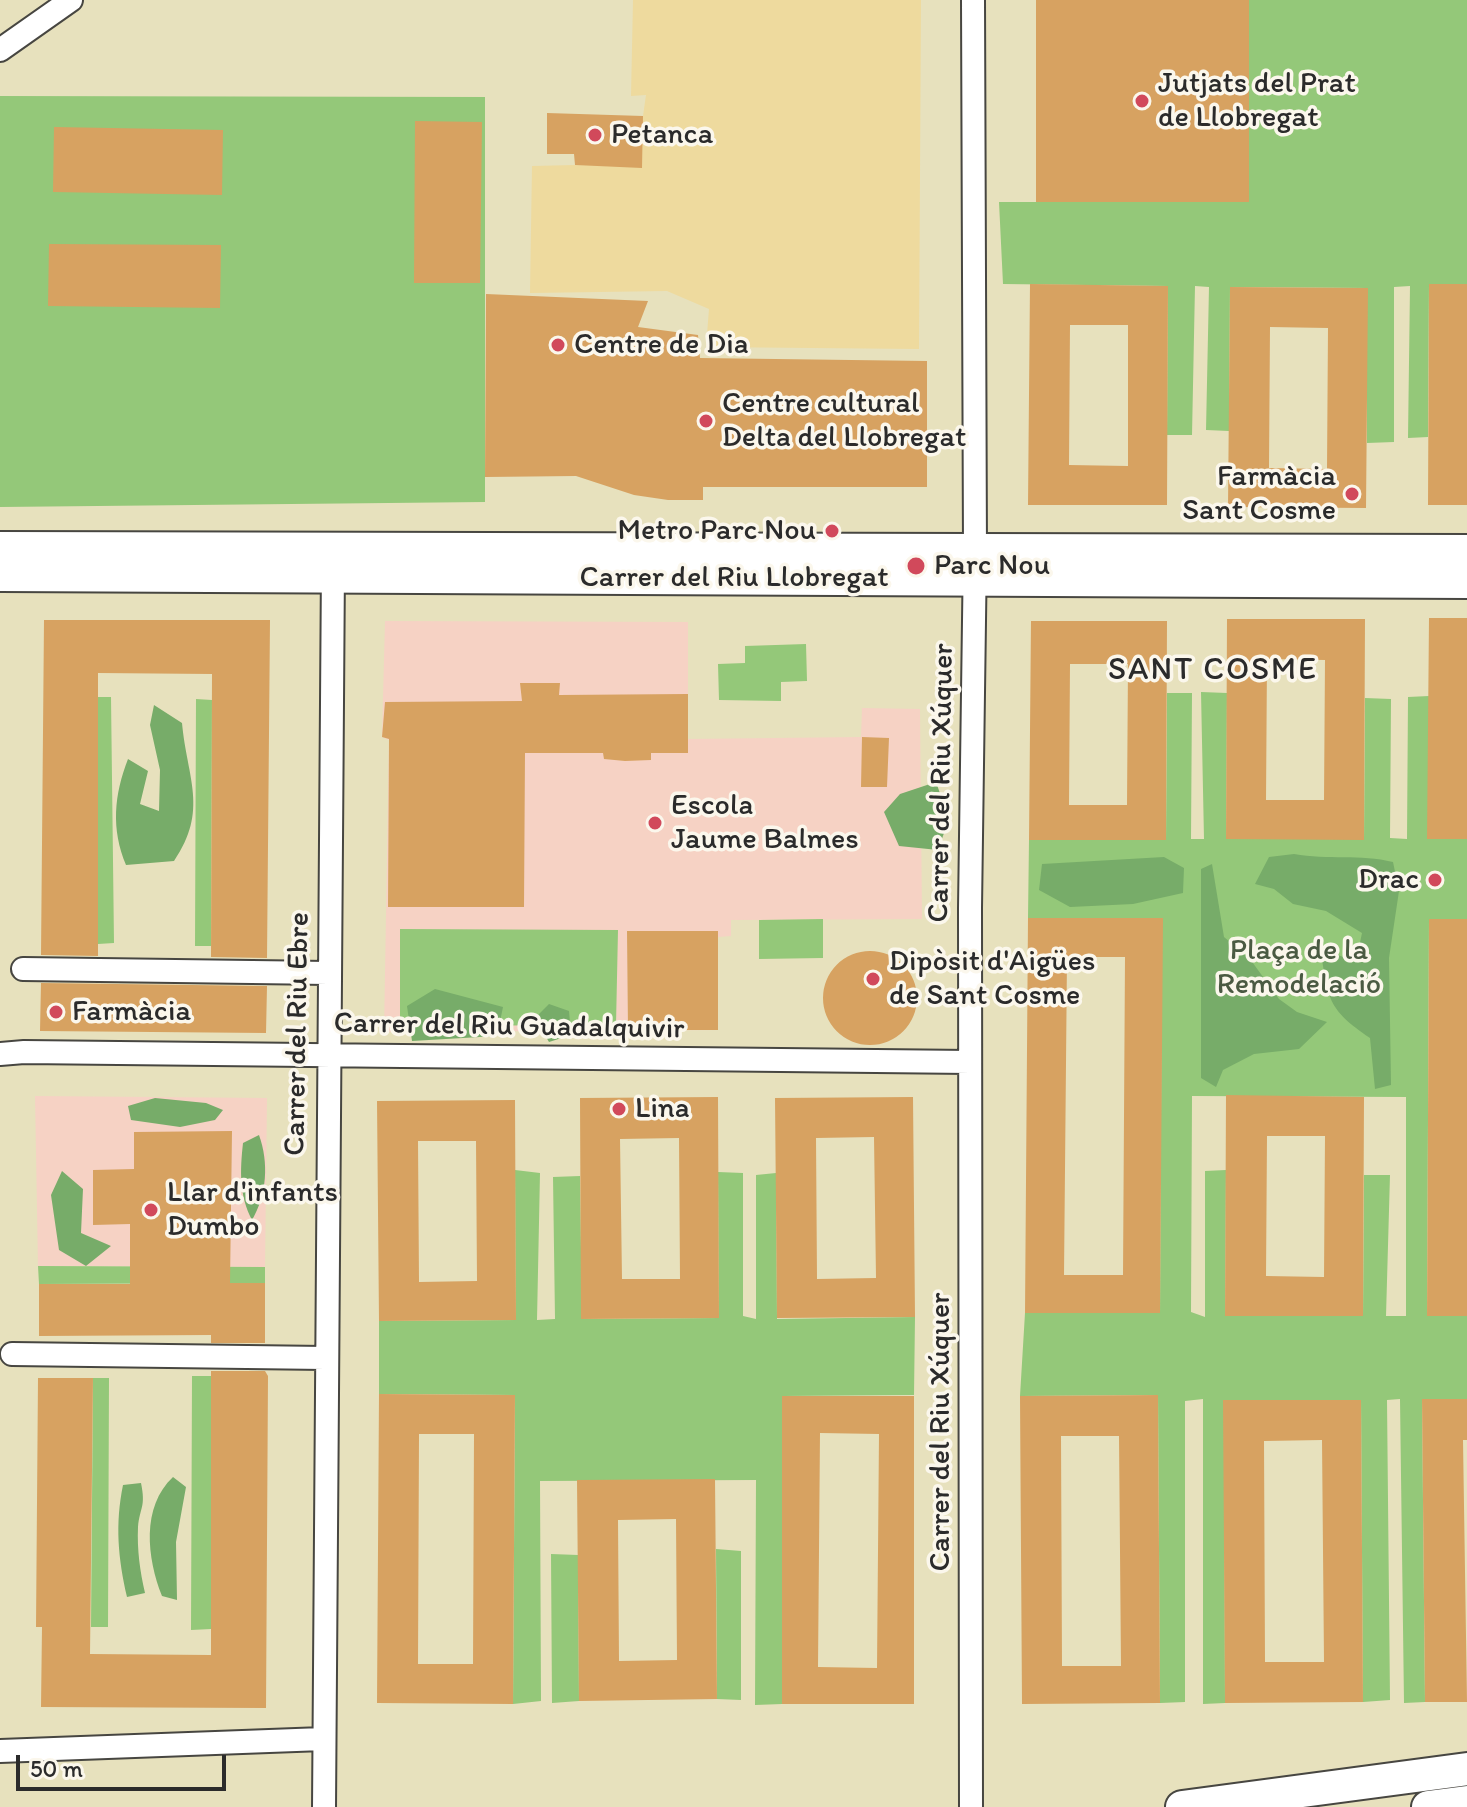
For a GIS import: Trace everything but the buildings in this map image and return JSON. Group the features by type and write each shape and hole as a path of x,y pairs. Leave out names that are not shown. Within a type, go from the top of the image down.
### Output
{"street":[{"path":"0,50 71,0"},
{"name":"Carrer del Riu Xúquer","path":"971,1807 970,1062 975,564 973,0"},
{"name":"Carrer del Riu Llobregat","path":"0,548 333,563"},
{"name":"Carrer del Riu Llobregat","path":"0,575 333,563 975,564 1467,551"},
{"name":"Carrer del Riu Ebre","path":"324,1807 327,1055 333,563"},
{"name":"Carrer del Riu Llobregat","path":"975,564 1467,582"},
{"path":"23,969 328,973"},
{"name":"Carrer del Riu Guadalquivir","path":"0,1054 970,1062"},
{"path":"12,1354 325,1358"},
{"path":"0,1751 323,1739"},
{"path":"1182,1807 1467,1769"},
{"path":"1428,1807 1467,1802"}],"shaded area":[{"name":"Escola Jaume Balmes","path":"385,621 688,622 688,739 861,737 862,708 920,709 922,919 731,920 731,936 718,937 718,1030 384,1032 389,740 382,737"},
{"name":"Llar d'infants Dumbo","path":"35,1096 267,1098 265,1267 38,1266"}],"green space":[{"path":"1249,0 1467,0 1467,284 1429,284 1428,437 1408,438 1410,286 1394,287 1394,442 1367,443 1367,288 1230,287 1229,431 1206,430 1209,287 1195,286 1192,435 1167,435 1168,286 1003,284 999,202 1248,202"},
{"path":"0,96 485,97 485,502 0,507"},
{"path":"806,644 807,681 781,682 781,701 719,700 718,664 745,663 745,646"},
{"name":"Plaça de la Remodelació","path":"1201,692 1227,693 1226,839 1364,839 1365,698 1391,699 1390,838 1407,839 1408,697 1429,696 1467,839 1467,919 1429,920 1427,1315 1467,1316 1467,1399 1422,1400 1425,1702 1404,1703 1400,1399 1387,1400 1390,1700 1363,1702 1361,1400 1224,1400 1225,1703 1203,1704 1203,1399 1185,1401 1185,1702 1160,1703 1158,1395 1020,1396 1025,1313 1160,1313 1162,918 1028,918 1029,840 1166,840 1167,693 1192,693 1191,839 1204,839","holes":["1192,1096 1406,1097 1406,1316 1386,1316 1390,1175 1364,1175 1363,1316 1225,1315 1226,1170 1205,1171 1205,1317 1191,1312"]},
{"path":"98,697 111,697 114,943 98,944"},
{"path":"196,699 212,700 211,946 195,946"},
{"path":"154,705 182,723 193,794 191,826 174,861 126,865 118,838 116,812 128,759 148,771 140,804 159,811 160,770 150,725"},
{"path":"936,782 949,819 938,850 899,846 884,812 900,794"},
{"path":"1294,854 1393,862 1399,891 1389,958 1391,1085 1375,1089 1370,1038 1337,1010 1325,979 1320,948 1356,962 1362,933 1326,911 1293,904 1274,889 1255,884 1269,857"},
{"path":"1164,857 1184,868 1183,893 1133,904 1070,907 1039,890 1042,864"},
{"path":"1212,864 1224,937 1250,959 1279,999 1297,1012 1327,1022 1299,1049 1254,1054 1223,1070 1216,1087 1201,1078 1201,869"},
{"path":"823,919 823,958 759,959 759,920"},
{"path":"400,929 618,930 616,1025 400,1026"},
{"path":"435,989 503,1007 497,1036 412,1041 407,1006"},
{"path":"549,1004 569,1011 571,1035 549,1042 535,1018"},
{"path":"155,1098 206,1103 223,1110 215,1120 180,1127 131,1120 128,1106"},
{"path":"259,1135 265,1178 261,1200 252,1220 243,1192 242,1153 243,1143"},
{"path":"515,1170 540,1173 537,1320 555,1319 553,1177 580,1176 582,1319 719,1318 718,1172 743,1173 743,1316 756,1319 756,1175 776,1173 777,1319 915,1317 914,1395 782,1396 782,1704 755,1705 756,1480 540,1481 541,1701 513,1704 515,1395 379,1394 379,1321 516,1320"},
{"path":"62,1171 83,1189 81,1233 111,1246 86,1266 59,1250 51,1195"},
{"path":"38,1266 265,1267 265,1283 39,1284"},
{"path":"192,1376 211,1376 211,1629 191,1630"},
{"path":"93,1378 109,1378 108,1627 91,1627"},
{"path":"173,1477 186,1487 176,1542 177,1600 162,1596 150,1550 156,1503"},
{"path":"141,1483 143,1502 138,1544 145,1593 127,1597 121,1569 119,1513 123,1485"},
{"path":"716,1549 741,1551 741,1700 717,1699"},
{"path":"551,1554 578,1555 579,1701 552,1703"}],"sand":[{"path":"633,0 921,0 919,349 706,347 709,309 667,291 530,293 532,166 575,165 643,116 646,95 631,96"}],"place":[{"name":"Jutjats del Prat de Llobregat","path":"1142,101"},
{"name":"Petanca","path":"595,135"},
{"name":"Centre de Dia","path":"558,345"},
{"name":"Centre cultural Delta del Llobregat","path":"706,421"},
{"name":"Farmàcia Sant Cosme","path":"1352,494"},
{"name":"Metro Parc Nou","path":"832,531"},
{"name":"Parc Nou","path":"916,566"},
{"name":"Escola Jaume Balmes","path":"655,823"},
{"name":"Drac","path":"1435,880"},
{"name":"Dipòsit d'Aigües de Sant Cosme","path":"873,979"},
{"name":"Farmàcia","path":"56,1012"},
{"name":"Lina","path":"619,1109"},
{"name":"Llar d'infants Dumbo","path":"151,1210"}],"district":[{"name":"SANT COSME","path":"1213,671"}]}
